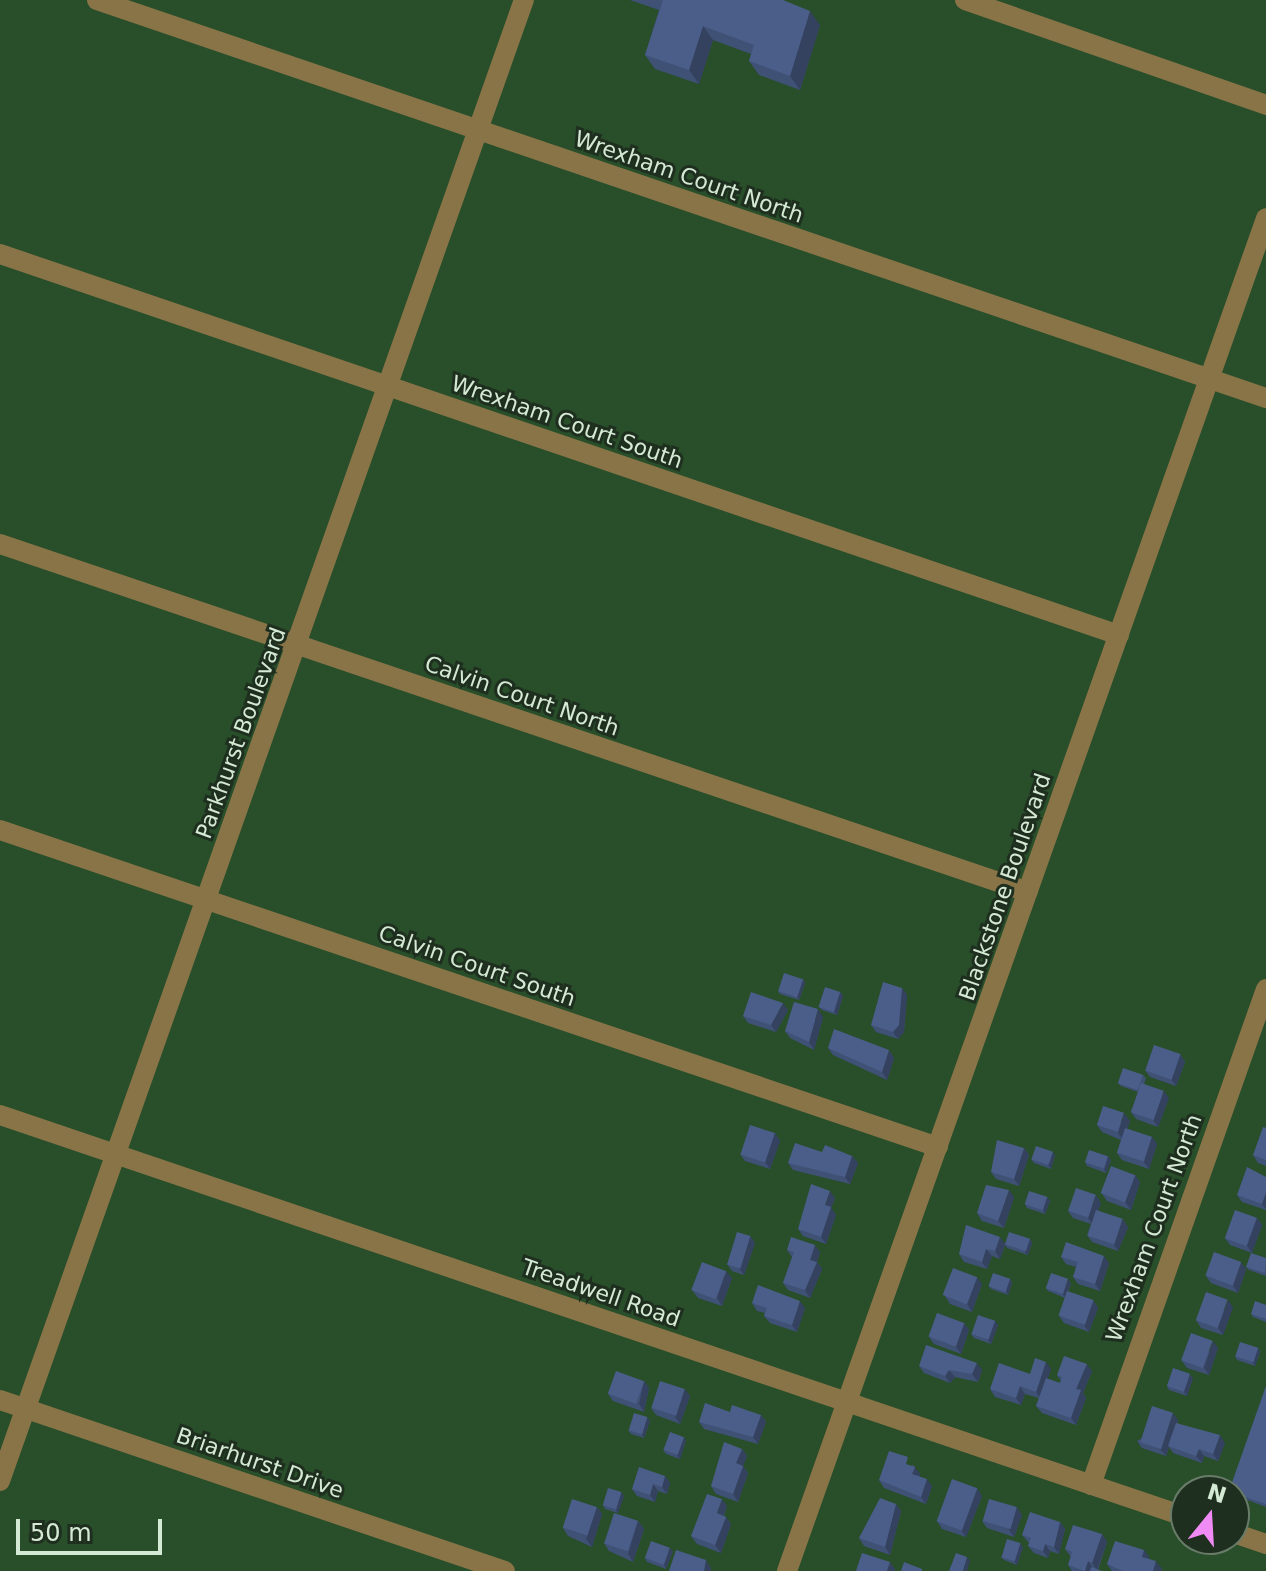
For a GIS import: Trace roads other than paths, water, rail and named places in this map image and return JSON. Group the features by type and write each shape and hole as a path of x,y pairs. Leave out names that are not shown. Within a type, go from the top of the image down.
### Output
{"street":[{"name":"Wrexham Court North","path":"97,0 1266,398"},
{"name":"Parkhurst Boulevard","path":"0,1481 524,0"},
{"path":"965,0 1019,9 1266,105"},
{"name":"Blackstone Boulevard","path":"787,1571 1266,218"},
{"name":"Wrexham Court South","path":"0,254 1119,635"},
{"name":"Calvin Court North","path":"0,544 1028,892"},
{"name":"Calvin Court South","path":"0,830 938,1147"},
{"name":"Wrexham Court North","path":"1091,1485 1266,989"},
{"name":"Treadwell Road","path":"0,1115 1170,1512"},
{"name":"Briarhurst Drive","path":"0,1400 505,1571"}]}
